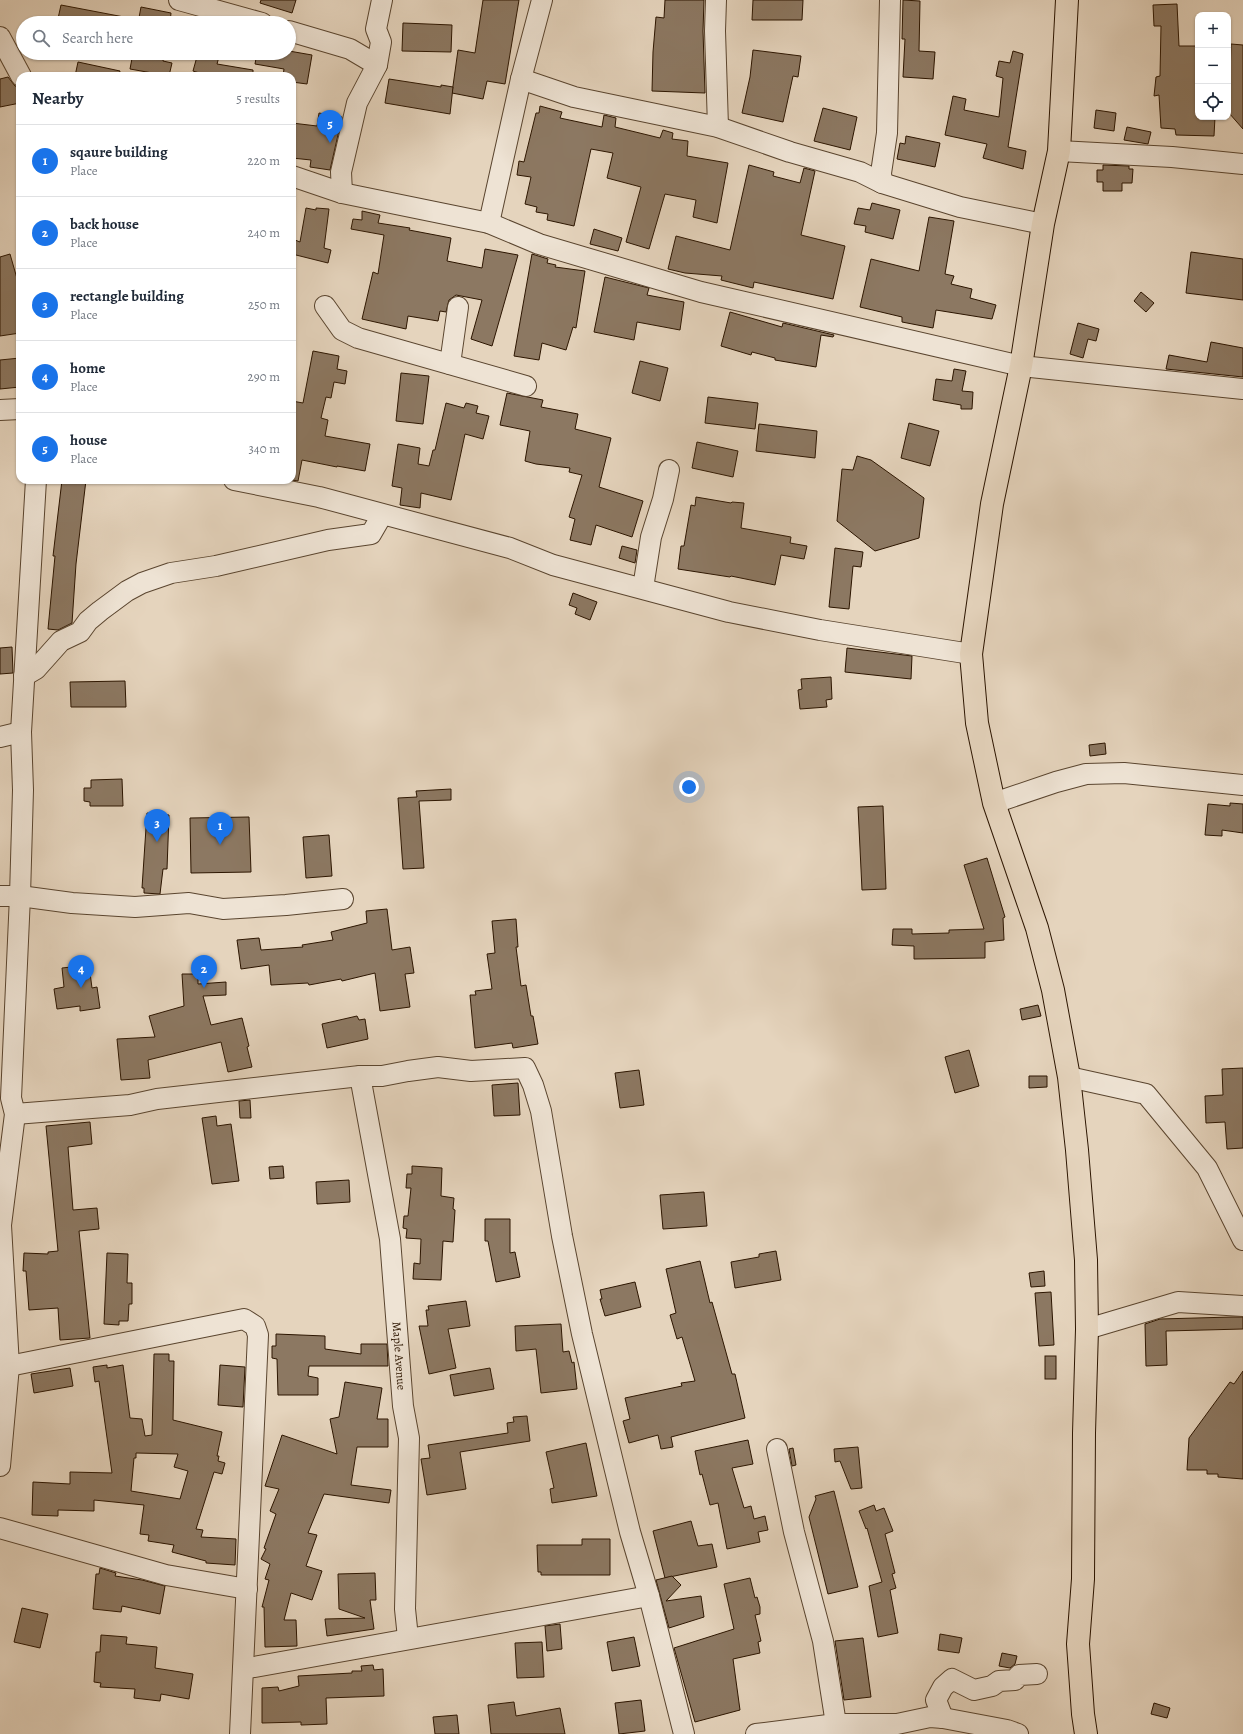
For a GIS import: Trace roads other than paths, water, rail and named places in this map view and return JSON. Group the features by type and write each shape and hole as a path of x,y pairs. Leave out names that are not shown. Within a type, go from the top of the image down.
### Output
{"main road":[{"path":"1067,0 1059,151 1043,224 1021,366 992,504 971,654 977,723 994,803 1038,934 1053,990 1068,1077 1082,1204 1086,1260 1087,1329 1084,1433 1083,1579 1078,1644 1083,1714 1086,1734"}],"street":[{"path":"179,0 220,5 246,16"},
{"path":"342,193 341,172 357,104 377,65 381,42 376,29 382,0"},
{"path":"489,223 521,80 542,0"},
{"path":"716,0 715,31 718,127"},
{"path":"882,183 881,173 887,133 890,0"},
{"path":"296,33 350,49 377,65"},
{"path":"0,37 19,72"},
{"path":"350,49 381,42"},
{"path":"521,80 574,97 718,127 790,152 860,172 882,183 960,207 1043,224"},
{"path":"1059,151 1179,158 1243,164"},
{"path":"296,177 342,193 489,223 539,244 701,292 1021,366 1243,389"},
{"path":"325,306 342,330 358,338 526,386"},
{"path":"450,364 458,307"},
{"path":"0,410 16,409"},
{"path":"643,588 651,537 663,499 669,470"},
{"path":"0,1466 9,1366 1,1225 15,1114 11,1098 23,790 21,732 36,484"},
{"path":"254,484 319,497 510,548 553,565 729,612 820,630 971,654"},
{"path":"24,676 36,669 61,641 80,632 88,621 100,611 142,583 171,573 216,566 328,540 371,534 382,515"},
{"path":"0,737 21,732"},
{"path":"994,803 1056,782 1086,774 1124,773 1243,784"},
{"path":"0,896 20,896 72,903 135,907 189,902 223,909 286,905 343,899"},
{"path":"15,1114 130,1105 157,1099 360,1076 382,1076 438,1067 471,1071 510,1068 519,1070 525,1068 530,1076 541,1111 562,1236 582,1334 630,1532 649,1596 684,1734"},
{"name":"Maple Avenue","path":"360,1076 390,1239 403,1406 409,1438 405,1609 408,1638"},
{"path":"1068,1077 1148,1086 1207,1168 1243,1240"},
{"path":"1087,1329 1178,1302 1243,1306"},
{"path":"9,1366 244,1319 255,1326 258,1335 240,1734"},
{"path":"777,1449 794,1532 823,1641 836,1724"},
{"path":"0,1528 166,1575 247,1590"},
{"path":"243,1669 408,1638 649,1596"},
{"path":"943,1718 936,1700 943,1687 952,1679 974,1690 992,1686 999,1681 1015,1680 1019,1675 1037,1674"},
{"path":"756,1734 836,1724 897,1724 930,1717 1007,1730 1018,1734"}],"place":[{"name":"house","path":"330,143"},
{"name":"rectangle building","path":"157,842"},
{"name":"sqaure building","path":"220,845"},
{"name":"home","path":"81,988"},
{"name":"back house","path":"204,988"}]}
